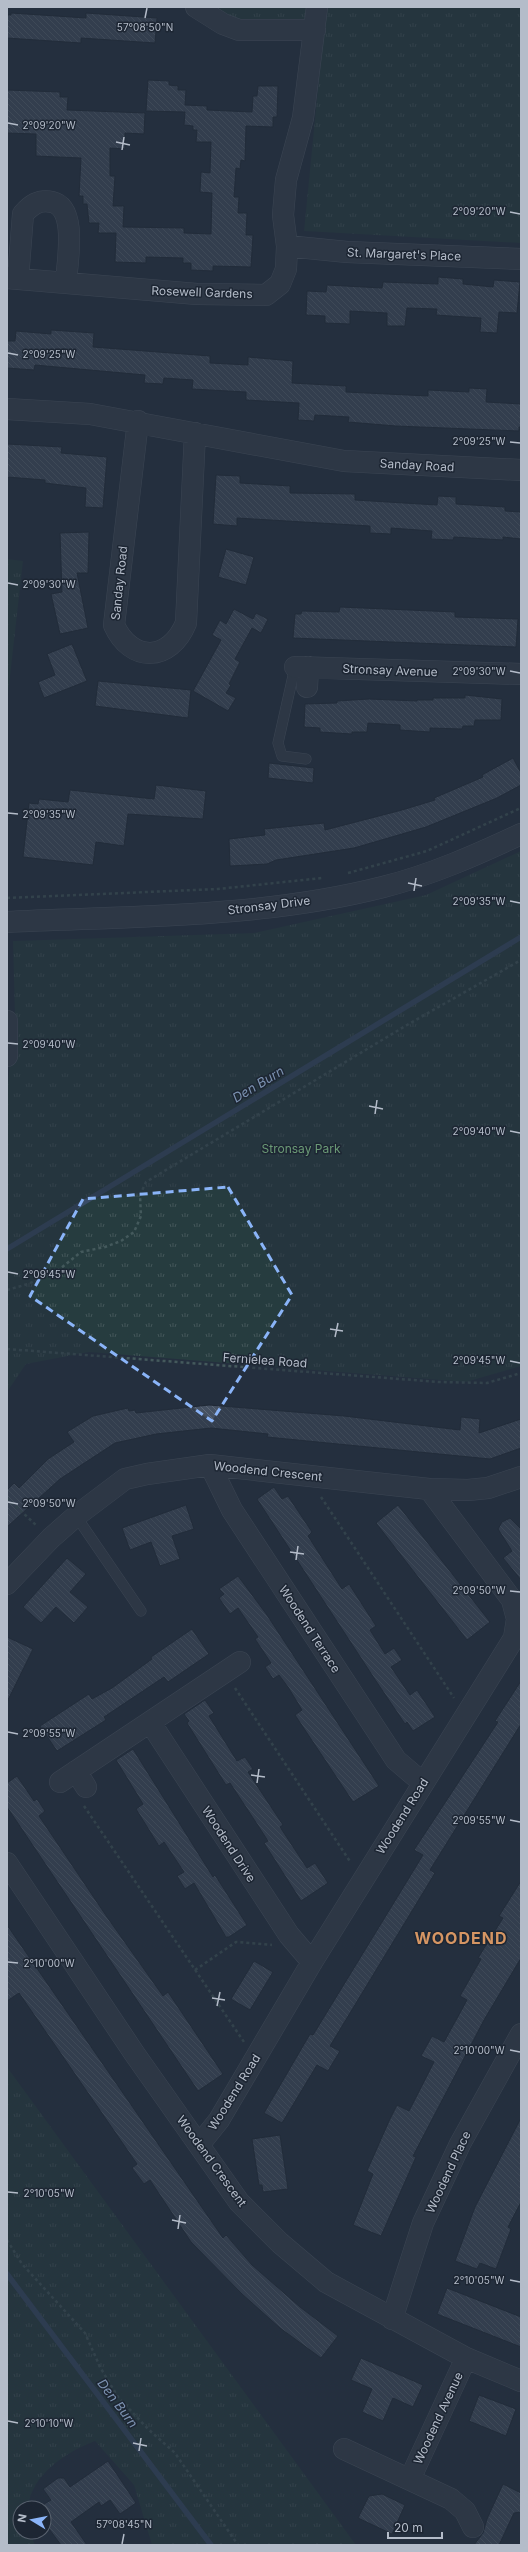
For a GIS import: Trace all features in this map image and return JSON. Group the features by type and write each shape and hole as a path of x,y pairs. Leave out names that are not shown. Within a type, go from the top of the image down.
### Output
{"street":[{"path":"196,7 223,24 239,30 315,30"},
{"name":"Rosewell Gardens","path":"13,279 66,282 197,294 266,295 280,284 286,270 287,246 283,215 286,180 304,118 318,7"},
{"path":"13,279 23,214 38,202 48,201 57,203 65,210 69,222 66,282"},
{"name":"St. Margaret's Place","path":"287,246 347,252 521,259"},
{"name":"Sanday Road","path":"7,409 90,414 138,421 344,461 521,470"},
{"name":"Sanday Road","path":"138,421 114,625 119,637 131,647 148,654 171,647 180,637 186,623 195,433"},
{"path":"301,667 307,687"},
{"name":"Stronsay Avenue","path":"301,667 521,674"},
{"name":"Stronsay Drive","path":"7,922 217,912 295,904 383,887 424,875 521,834"},
{"path":"7,1021 7,1056"},
{"name":"Woodend Crescent","path":"7,1584 51,1538 76,1516 125,1479 147,1474 210,1465 429,1489 488,1488 521,1477"},
{"name":"Woodend Terrace","path":"210,1465 232,1510 396,1760 423,1783"},
{"name":"Woodend Road","path":"199,2145 219,2120 362,1880 514,1638 517,1619 512,1600 429,1489"},
{"path":"74,1780 150,1722 232,1674"},
{"name":"Woodend Drive","path":"150,1722 292,1939 312,1962"},
{"name":"Woodend Crescent","path":"7,1863 134,2053 239,2202 280,2243 326,2282 466,2358 521,2381"},
{"name":"Woodend Place","path":"392,2319 427,2216 460,2144 521,2034"},
{"name":"Woodend Avenue","path":"410,2478 466,2358"},
{"name":"Woodend Avenue","path":"344,2449 410,2478 451,2499 465,2512 473,2527"}],"lane":[{"path":"301,667 278,743 279,751 282,756 306,759"},
{"path":"76,1516 141,1611"}],"path":[{"path":"342,875 427,851 521,808"},
{"path":"7,898 218,889 327,878"},
{"path":"7,1290 56,1272 81,1252 105,1247 121,1241 134,1232 141,1216 140,1195 146,1182 407,1025 521,960"},
{"name":"Fernielea Road","path":"7,1349 439,1382 487,1383 521,1373"},
{"path":"306,1475 466,1715"},
{"path":"7,1498 51,1538"},
{"path":"232,1674 239,1691 362,1880"},
{"path":"74,1780 79,1799 255,2059"},
{"path":"195,1970 236,1942 282,1946 292,1939"},
{"path":"7,2240 22,2264 85,2334 100,2367 118,2397 148,2429 175,2453 238,2545"}],"highlighted area":[{"path":"228,1187 292,1295 212,1421 30,1296 83,1199"}],"green space":[{"path":"196,7 317,7 315,30 275,30"},
{"path":"326,7 521,7 521,243 304,231"},
{"path":"7,559 23,561 7,703"},
{"name":"Stronsay Park","path":"521,851 521,1366 466,1382 89,1352 26,1364 7,1392 7,1092 15,1018 13,941 254,933 426,895"},
{"path":"7,2067 356,2545 152,2545 134,2485 95,2441 73,2451 52,2466 36,2485 30,2500 12,2500 12,2540 33,2540 35,2545 7,2545"}],"building":[{"path":"11,13 86,18 86,13 157,18 155,43 81,38 81,43 7,38 7,15 11,15"},
{"path":"148,80 169,81 169,85 178,86 178,90 186,90 185,105 207,106 207,110 252,112 253,96 257,96 258,86 278,86 277,117 273,117 273,127 246,126 245,161 241,160 240,169 236,168 234,197 239,197 238,213 247,213 246,235 253,235 251,267 213,266 213,271 191,270 191,263 183,263 183,258 146,257 146,263 115,262 116,233 98,233 99,223 89,223 87,204 83,204 83,196 79,196 81,158 36,156 36,134 7,133 7,90 60,92 60,97 68,97 67,110 145,113 144,134 125,133 125,149 110,148 110,176 115,176 113,206 124,206 123,227 184,228 184,233 211,234 212,193 200,192 201,172 210,173 211,142 196,142 197,130 193,130 193,126 184,125 185,112 146,111"},
{"path":"438,277 463,279 463,284 493,287 494,280 520,282 517,313 499,312 497,333 480,332 481,318 436,315 437,309 407,308 405,326 387,326 387,313 350,311 350,324 325,323 325,316 306,315 307,291 326,292 327,285 382,288 383,282 438,284"},
{"path":"51,330 94,333 93,347 210,356 210,363 248,365 248,357 293,361 292,383 346,386 346,392 428,396 428,390 469,392 469,388 487,389 486,402 521,404 521,427 519,427 519,431 396,426 348,422 349,417 315,415 314,421 298,420 299,403 246,400 246,392 192,389 193,380 164,378 163,384 144,383 145,375 35,365 34,370 7,368 7,341 15,341 16,331 51,334"},
{"path":"7,444 62,447 61,453 107,457 103,508 85,507 86,488 45,483 45,480 7,477"},
{"path":"216,475 240,476 240,483 290,486 290,493 355,494 355,500 437,505 438,496 456,497 456,504 505,507 505,511 521,512 521,539 503,537 503,540 454,537 453,540 431,539 432,531 391,528 391,534 370,533 370,526 237,518 237,526 213,524"},
{"path":"89,532 88,573 77,573 88,628 60,634 51,594 62,592 60,533"},
{"path":"226,549 254,557 246,585 218,577"},
{"path":"340,607 455,612 455,617 518,619 516,647 293,638 295,614 301,614 302,611 339,612"},
{"path":"234,609 253,619 256,613 268,619 261,633 252,628 235,659 240,662 229,684 231,685 226,693 236,698 228,711 193,691 221,640 212,635 220,620 226,624"},
{"path":"72,644 87,681 44,698 38,682 55,675 47,654"},
{"path":"98,681 191,690 188,718 95,706"},
{"path":"465,695 502,699 501,720 475,720 474,726 463,726 462,729 430,728 430,732 400,730 400,725 368,723 367,732 352,732 352,734 320,732 320,728 304,727 305,704 337,703 337,701 369,699 417,701 433,700 433,698 465,698"},
{"path":"513,758 521,773 521,785 497,798 426,827 354,848 276,860 267,864 230,866 229,839 265,835 264,829 324,823 325,830 402,810 435,800 434,798 483,777 482,775"},
{"path":"269,763 314,768 313,783 268,778"},
{"path":"156,785 206,791 203,819 128,814 124,846 96,842 93,865 23,857 29,803 38,804 39,799 68,802 70,790 154,799"},
{"path":"209,1405 344,1416 460,1430 461,1417 480,1419 479,1433 521,1419 521,1448 490,1459 267,1437 268,1434 211,1428 156,1434 115,1443 60,1479 7,1527 7,1490 14,1483 19,1488 48,1459 74,1442 67,1432 93,1416 128,1408 129,1411 135,1410 136,1413"},
{"path":"274,1487 282,1499 288,1496 312,1532 308,1536 342,1589 349,1584 376,1626 370,1630 385,1654 394,1648 402,1660 391,1667 410,1695 417,1690 435,1717 413,1731 407,1722 405,1724 374,1678 257,1499"},
{"path":"186,1505 194,1529 172,1536 180,1559 160,1566 151,1542 130,1550 122,1528"},
{"path":"398,1505 490,1622 467,1640 376,1523"},
{"path":"510,1518 521,1529 521,1580 503,1558 512,1551 498,1529 502,1522"},
{"path":"67,1558 86,1574 70,1592 88,1607 74,1623 56,1607 41,1623 23,1607"},
{"path":"238,1576 267,1615 379,1786 353,1802 295,1715 302,1710 288,1687 279,1675 273,1679 265,1667 271,1663 255,1639 258,1637 238,1608 230,1614 219,1598 224,1594 219,1589"},
{"path":"192,1629 209,1654 168,1682 164,1677 104,1717 106,1720 57,1751 40,1726 89,1694 92,1699 112,1688 152,1659 151,1657"},
{"path":"7,1637 33,1649 7,1702"},
{"path":"521,1681 521,1724 430,1870 435,1873 330,2046 340,2051 328,2071 317,2065 282,2123 264,2113 310,2034 313,2035 423,1855 414,1850 498,1722 495,1721"},
{"path":"205,1700 214,1713 209,1716 237,1761 245,1757 253,1769 248,1772 283,1825 280,1827 307,1868 315,1863 328,1883 301,1901 264,1843 268,1841 230,1783 226,1785 187,1723 189,1721 184,1714"},
{"path":"133,1749 213,1877 215,1875 247,1925 229,1937 226,1937 194,1883 185,1889 177,1876 184,1872 164,1842 159,1846 136,1809 143,1804 116,1760"},
{"path":"17,1776 34,1801 37,1799 45,1811 39,1816 107,1917 163,1996 168,1992 223,2074 198,2091 7,1807 7,1783"},
{"path":"521,1881 521,1958 484,2020 413,2156 416,2157 381,2236 353,2225 373,2174 367,2171 389,2121 397,2105 409,2111 434,2062 421,2056 432,2036 444,2042 467,2000 460,1996 481,1959 478,1958 503,1918 499,1916"},
{"path":"7,1925 223,2238 226,2235 252,2265 300,2307 338,2336 321,2358 280,2328 242,2294 191,2242 150,2180 144,2184 132,2168 137,2164 19,1993 7,2001"},
{"path":"254,1961 273,1972 250,2010 231,1999"},
{"path":"521,2118 521,2202 508,2227 511,2229 496,2269 480,2263 477,2269 455,2261 475,2207"},
{"path":"280,2135 288,2189 263,2192 262,2185 259,2185 252,2139"},
{"path":"447,2288 521,2317 521,2347 437,2314"},
{"path":"361,2358 423,2385 413,2407 393,2398 383,2421 362,2412 372,2389 351,2380"},
{"path":"479,2395 516,2409 506,2436 469,2421"},
{"path":"108,2461 136,2503 120,2514 110,2500 101,2506 99,2502 71,2522 87,2545 61,2545 52,2533 52,2500 43,2489 58,2478 64,2478 70,2487"},
{"path":"503,2484 521,2493 521,2512 514,2513 499,2545 474,2545 483,2533 487,2519"},
{"path":"382,2494 405,2505 392,2534 358,2518 369,2496"}],"waterway":[{"name":"Den Burn","path":"7,1249 521,937"},
{"name":"Den Burn","path":"7,2274 211,2545"}],"district":[{"name":"WOODEND","path":"461,1938"}]}
